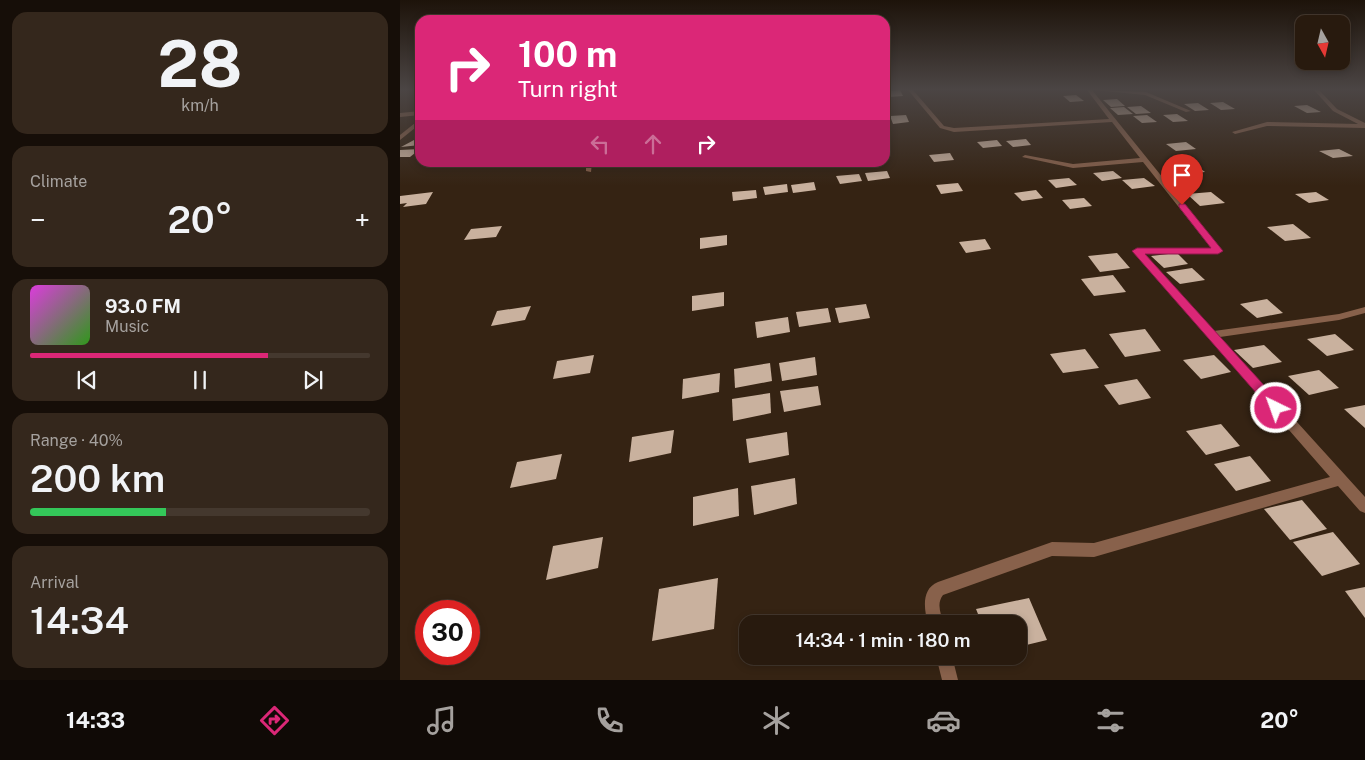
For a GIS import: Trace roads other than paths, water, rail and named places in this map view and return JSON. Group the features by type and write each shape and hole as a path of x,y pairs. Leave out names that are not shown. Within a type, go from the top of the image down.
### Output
{"street":[{"path":"937,122 942,127 954,130 1085,122"},
{"path":"1114,122 1218,251 1137,251 1365,507"},
{"path":"1235,132 1267,124 1365,126 1357,122"},
{"path":"400,138 415,124"},
{"path":"1025,157 1073,166 1145,160"},
{"path":"589,167 589,172"},
{"path":"1211,335 1339,318 1365,310"},
{"path":"935,615 932,599 938,589 1052,549 1094,550 1341,480"},
{"path":"946,665 950,680"}]}
